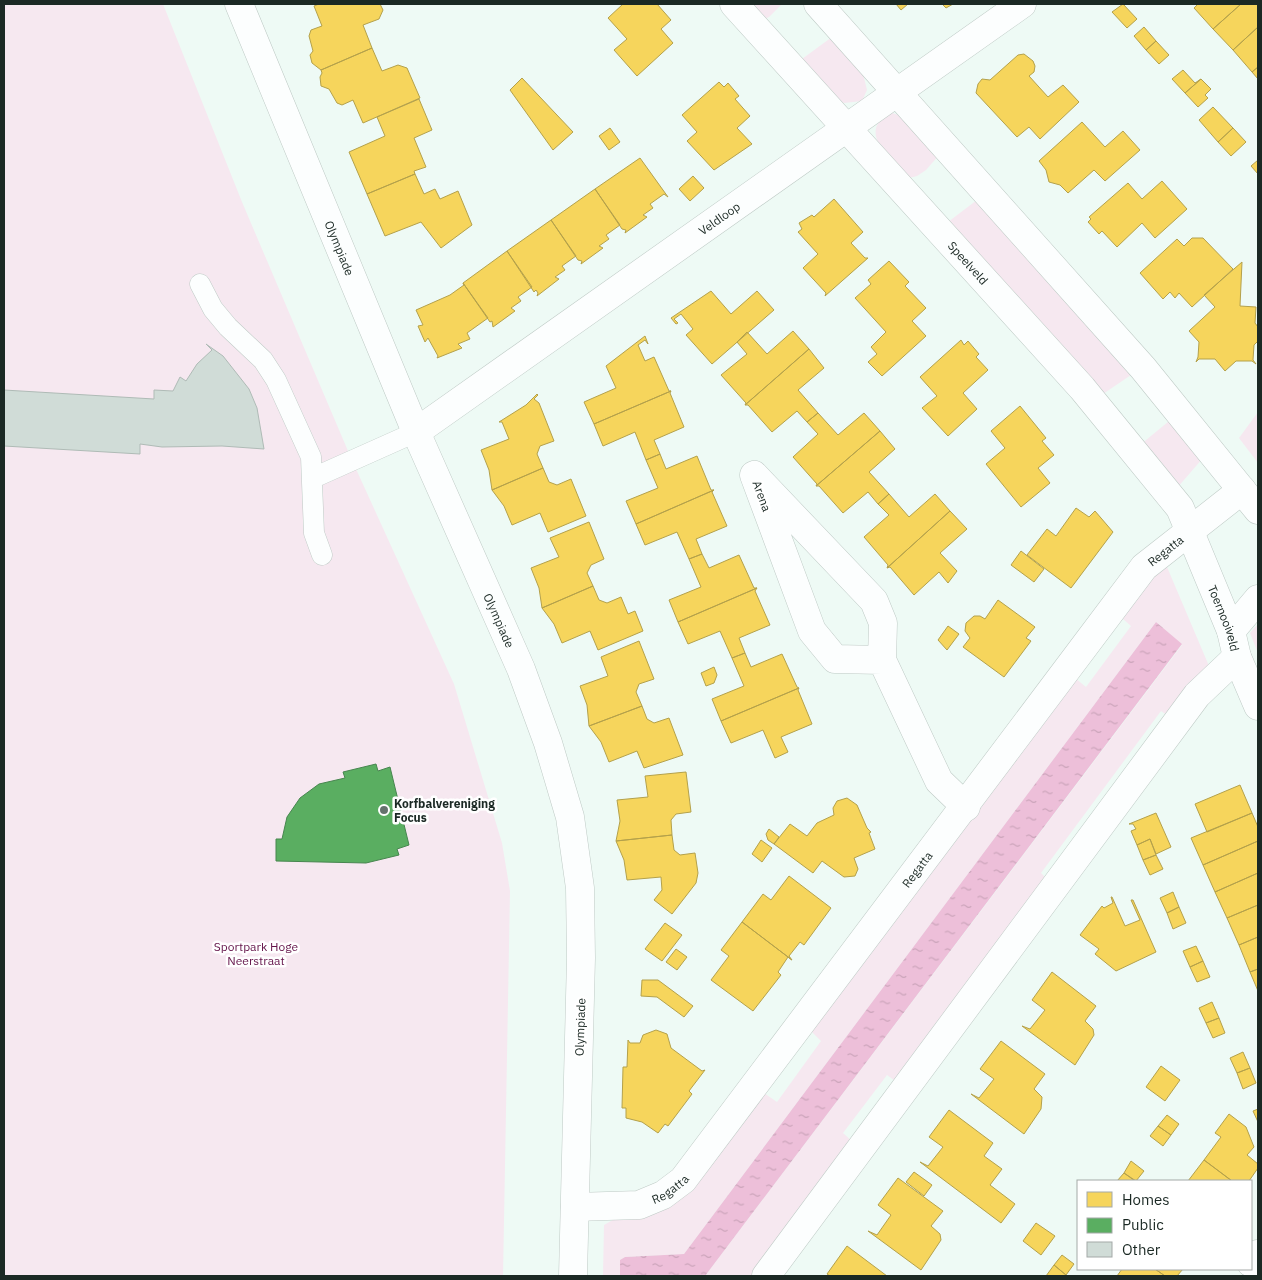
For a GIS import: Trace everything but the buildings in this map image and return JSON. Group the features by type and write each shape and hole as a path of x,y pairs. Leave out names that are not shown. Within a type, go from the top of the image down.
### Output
{"street":[{"name":"Olympiade","path":"239,4 416,432 521,669 548,743 570,817 580,888 581,958 573,1276"},
{"name":"Speelveld","path":"734,4 1082,388 1180,508 1190,531"},
{"path":"818,4 898,91 1144,368 1250,500"},
{"name":"Veldloop","path":"416,432 1022,4"},
{"name":"Arena","path":"882,660 835,659 812,631 754,475 874,601 883,623 882,660 938,781 966,807"},
{"name":"Regatta","path":"575,1207 639,1205 663,1195 684,1180 966,807 1144,567 1190,531 1250,500"},
{"name":"Toernooiveld","path":"1190,531 1231,631 1237,657 1258,706"},
{"path":"1231,631 1258,598"},
{"path":"766,1276 1197,695 1237,657"}],"lane":[{"path":"200,284 213,309 228,327 262,360 276,380 311,457 314,533 322,555"},
{"path":"313,478 416,432"}],"green space":[{"name":"Sportpark Hoge Neerstraat","path":"4,4 163,4 242,202 351,458 454,684 502,843 510,891 503,1276 4,1276"},
{"path":"745,4 782,4 769,17 763,20"},
{"path":"832,37 863,74 867,90 862,101 844,103 837,100 802,59"},
{"path":"892,113 902,116 940,154 926,170 917,176 905,179 879,144 876,136 876,127 881,120"},
{"path":"977,200 1131,375 1103,394 948,222"},
{"path":"1258,412 1258,463 1239,438"},
{"path":"1174,417 1203,458 1177,488 1140,445"},
{"path":"1167,567 1209,666 1171,718 1161,711 1041,873 1049,881 898,1083 887,1075 843,1133 853,1142 754,1276 705,1276 1182,645 1156,622 684,1254 625,1257 620,1260 620,1276 603,1276 604,1225 618,1217 650,1213 691,1192 764,1093 777,1102 821,1041 811,1031 1075,678 1086,687 1131,626 1123,619 1122,615 1158,570"},
{"path":"1258,624 1258,653 1250,633"}],"water":[{"path":"1156,622 1182,644 705,1276 620,1276 620,1260 625,1257 684,1254"}],"place":[{"name":"Korfbalvereniging Focus","path":"384,810"}]}
